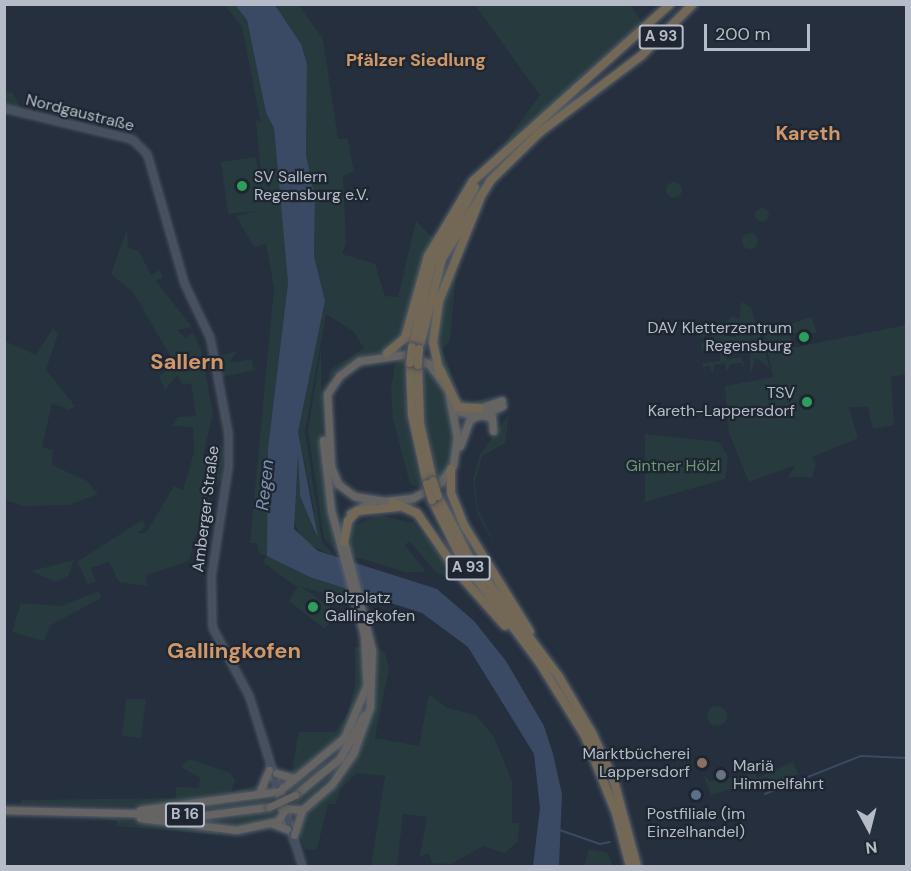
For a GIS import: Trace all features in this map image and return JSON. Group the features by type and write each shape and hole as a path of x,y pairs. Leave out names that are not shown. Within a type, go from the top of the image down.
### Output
{"highway":[{"name":"A 93","path":"449,237 473,182 670,4"},
{"name":"A 93","path":"630,867 597,762 531,652 461,558 435,498 420,424 414,364 415,348 437,253 491,180 540,132 648,50 693,4"},
{"path":"387,353 405,338 437,253 449,237"},
{"path":"440,375 436,363 435,318 449,267 449,237"},
{"name":"B 16","path":"102,813 223,830 268,825 285,811 302,810 331,785 353,754 367,718 370,679 369,649 324,469 327,394 339,376 359,361 387,353 422,360 440,375 454,410 457,451"},
{"path":"436,363 458,407 480,408"},
{"path":"454,410 465,413 502,403 474,417"},
{"name":"B 16","path":"325,414 338,484 374,501 392,502 430,490 451,470 457,451 474,417"},
{"path":"474,417 490,415 494,431"},
{"path":"451,470 451,493 465,526 543,657"},
{"name":"A 93","path":"435,498 469,557 543,657 604,757 637,867"},
{"path":"344,542 351,512 374,501"},
{"path":"392,502 417,513 459,574 531,652"},
{"path":"344,542 348,521 363,508 399,507 417,513"},
{"name":"B 16","path":"344,542 345,553"},
{"name":"B 16","path":"6,810 219,815 268,807 295,795 340,758 366,707 370,679"},
{"name":"B 16","path":"278,790 345,738 359,712 370,679"},
{"path":"260,791 273,772 295,777"},
{"path":"102,813 278,790"},
{"path":"268,825 290,832 302,810"}],"main road":[{"name":"Nordgaustraße","path":"4,108 124,137 146,150"},
{"name":"Amberger Straße","path":"146,150 184,282 208,330 216,364 229,455 213,551 210,616 260,730 302,867"}],"green space":[{"path":"225,5 235,5 247,20 266,113 274,128 288,283 268,448 268,556 349,590 353,601 294,585 263,562 267,556 259,554 257,543 250,543 274,288 266,244 254,247 236,216 257,211 228,214 221,162 256,157 263,200 256,120 261,123 242,27"},
{"path":"275,5 299,5 323,39 338,139 348,139 354,172 343,175 346,243 342,254 375,264 385,296 398,297 416,221 433,238 404,334 393,348 357,359 328,378 331,369 364,348 353,331 326,314 305,432 322,543 340,560 301,540 292,514 298,453 300,496 315,514 298,432 325,301 314,256 315,199 306,155 307,64 301,44"},
{"path":"475,5 631,5 642,23 502,147 540,95"},
{"path":"5,91 13,93 21,109 5,105"},
{"path":"671,182 677,182 682,190 680,196 671,198 666,193 666,187"},
{"path":"759,208 765,208 769,215 765,222 759,222 755,218 755,212"},
{"path":"127,229 128,248 139,251 151,275 160,270 163,277 156,281 192,327 177,330 185,338 193,332 201,350 213,413 203,456 216,464 220,443 224,451 222,479 211,489 205,528 195,536 189,561 146,575 147,586 119,582 109,562 91,568 96,582 88,584 77,562 142,520 146,526 138,533 146,533 174,486 183,490 194,452 193,427 172,426 178,417 196,416 191,383 183,385 177,375 165,390 159,376 175,364 133,292 111,274"},
{"path":"747,233 753,233 758,241 756,247 747,249 742,244 742,238"},
{"path":"457,260 450,341 442,349 461,399 469,403 495,395 478,405 459,404 435,347 441,305"},
{"path":"741,302 751,307 770,368 756,358 750,375 750,353 762,351 760,339 749,340 752,351 747,345 743,350 741,342 734,343 736,353 731,345 726,348 727,359 741,357 745,369 741,363 731,364 726,372 725,363 715,365 712,374 710,366 704,367 707,380 702,363 720,361 720,348 703,348 702,357 701,343 718,341 708,332 701,340 700,328 722,324 725,336 737,337 734,327 725,323 733,316 739,319"},
{"name":"TSV Kareth-Lappersdorf","path":"811,317 817,333 789,333 792,348 906,325 906,374 891,377 894,425 873,429 868,407 849,407 858,438 812,457 816,463 812,477 789,477 795,465 749,482 729,433 725,386 773,377 764,333"},
{"path":"53,328 58,334 46,370 75,406 69,410 52,403 42,447 53,450 52,465 87,481 98,494 69,505 24,506 5,500 5,341 36,355"},
{"path":"321,350 322,467 336,551 324,538 308,431"},
{"path":"237,351 229,363 252,359 254,370 222,377 218,356"},
{"path":"402,358 407,428 421,489 410,484 393,419 391,389 395,364"},
{"path":"423,363 447,395 455,438 452,460 438,482 426,424"},
{"path":"509,414 505,443 482,456 475,482 478,509 498,551 477,513 473,479 480,455"},
{"name":"Gintner Hölzl","path":"645,434 719,442 728,457 725,479 645,502"},
{"path":"378,515 413,523 454,573 446,577 436,572 409,541 405,545 426,572 406,572 352,556 349,528"},
{"path":"74,560 68,576 55,582 31,571"},
{"name":"Bolzplatz Gallingkofen","path":"299,585 337,612 325,629 289,601"},
{"path":"99,591 101,598 51,625 44,641 12,632 21,603 61,606"},
{"path":"355,647 360,647 363,663 363,689 346,733 298,774 283,774 292,770 299,732 335,732 347,715 355,687"},
{"path":"375,647 385,653 389,668 375,738 419,746 429,694 447,708 475,715 493,735 512,781 512,823 519,823 518,841 505,853 483,846 451,864 432,863 429,854 420,856 427,817 403,814 397,866 371,866 385,776 357,773 340,790 336,804 328,804 317,849 305,850 297,824 347,771 363,742 376,697"},
{"path":"126,699 146,699 141,738 122,736"},
{"path":"713,706 721,706 727,712 727,720 721,726 713,726 707,720 707,712"},
{"path":"189,759 230,773 235,780 231,792 263,784 242,794 154,807 21,804 21,800 176,798 176,787 199,788 200,778 181,767"},
{"path":"327,760 318,774 289,793 287,787"},
{"path":"793,762 798,774 772,785 768,777 711,795 704,776 710,781 755,774 757,778"},
{"path":"339,769 310,799 293,809 290,802"},
{"path":"270,791 273,801 248,808 155,811"},
{"path":"275,809 278,820 233,829 155,818 226,819"},
{"path":"93,816 218,832 218,835 117,826 117,821"},
{"path":"589,849 608,853 613,866 584,866"}],"water":[{"path":"235,5 275,5 301,44 307,64 306,155 315,199 314,256 325,301 298,432 318,538 300,496 298,454 294,529 318,551 437,589 474,621 506,661 544,726 553,754 562,794 559,866 533,866 540,808 534,754 468,647 422,613 310,577 267,556 268,448 288,283 274,128 266,113 247,20"}],"waterway":[{"path":"765,794 861,756 906,758"},
{"path":"557,829 600,844 610,842"}],"place":[{"name":"SV Sallern Regensburg e.V.","path":"242,186"},
{"name":"DAV Kletterzentrum Regensburg","path":"804,337"},
{"name":"TSV Kareth-Lappersdorf","path":"807,402"},
{"name":"Bolzplatz Gallingkofen","path":"313,607"},
{"name":"Marktbücherei Lappersdorf","path":"702,763"},
{"name":"Mariä Himmelfahrt","path":"721,775"},
{"name":"Postfiliale (im Einzelhandel)","path":"696,795"}],"district":[{"name":"Pfälzer Siedlung","path":"416,60"},
{"name":"Kareth","path":"808,133"},
{"name":"Sallern","path":"187,362"},
{"name":"Gallingkofen","path":"234,651"}],"water label":[{"name":"Regen","path":"265,485"}]}
